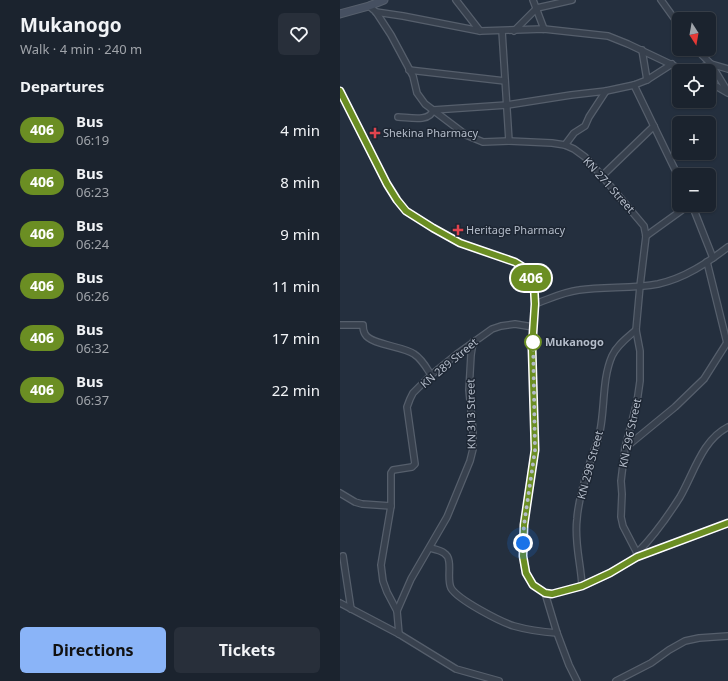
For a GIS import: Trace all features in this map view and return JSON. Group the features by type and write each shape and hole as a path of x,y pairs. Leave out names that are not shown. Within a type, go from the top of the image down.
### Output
{"main road":[{"path":"340,14 384,0"}],"street":[{"path":"456,0 480,31"},
{"path":"533,0 544,30"},
{"path":"514,30 537,8 572,0"},
{"path":"661,0 672,15"},
{"name":"KN 271 Street","path":"369,6 376,12 391,35 413,76 417,93 425,104 472,138 483,142 509,141 552,143 565,145 574,149 585,157 644,226 646,236"},
{"path":"376,12 480,31 544,30 608,36 672,64"},
{"path":"502,31 508,105 509,141"},
{"path":"642,50 647,80"},
{"path":"703,56 711,64"},
{"path":"398,117 423,118 429,117 433,110 508,105 606,91 634,85 647,80 672,64"},
{"path":"716,65 728,69"},
{"path":"409,70 505,81"},
{"path":"716,73 728,93"},
{"path":"634,85 674,168"},
{"path":"716,86 728,93"},
{"path":"340,91 387,184 406,211 460,243 515,262 523,267 534,285 535,304 533,327 535,450 524,525 523,556 529,581 545,593 552,594 582,586 605,576 637,555 728,523"},
{"path":"565,145 574,132 586,126 589,117 606,91"},
{"path":"602,176 654,126"},
{"path":"636,330 646,236 680,212"},
{"path":"693,212 713,258"},
{"path":"535,304 578,290 658,284 675,279 691,272 728,247"},
{"path":"625,448 675,407 704,379 728,342 707,262"},
{"name":"KN 289 Street","path":"397,611 387,592 381,565 391,506 391,473 393,470 412,467 415,464 408,407 413,393 431,375 492,329 515,324 533,327"},
{"path":"340,325 363,325 365,335 369,338 377,342 413,353 421,360 431,375"},
{"name":"KN 296 Street","path":"636,330 640,352 640,381 637,402 625,448 621,481 621,517 623,526 637,555"},
{"name":"KN 298 Street","path":"582,586 581,566 577,548 576,519 588,467 601,429 608,369 612,356 618,346 636,330"},
{"name":"KN 313 Street","path":"399,634 397,611 411,579 447,517 470,461 473,449 473,431 469,390 471,355 474,342"},
{"path":"637,555 679,499 711,440 728,427"},
{"path":"340,493 355,502 362,504 391,506"},
{"path":"430,548 445,553 448,557 449,580 451,587 454,592 472,605 513,626 542,632 557,633"},
{"path":"344,556 351,609"},
{"path":"545,593 557,633 578,681"},
{"path":"340,603 399,634 456,669 499,681"},
{"path":"616,681 651,663 668,650 685,641 699,638 728,636"}],"bus line":[{"name":"406","path":"340,91 387,184 406,211 460,243 515,262 523,267 534,285 535,304 532,348 535,450 526,506 523,556 529,581 545,593 552,594 582,586 599,579 637,557 728,523"}],"place":[{"name":"Shekina Pharmacy","path":"375,133"},
{"name":"Heritage Pharmacy","path":"458,230"},
{"name":"Mukanogo","path":"533,342"}],"route":[{"path":"523,543 526,506 535,450 533,337 533,342"}]}
